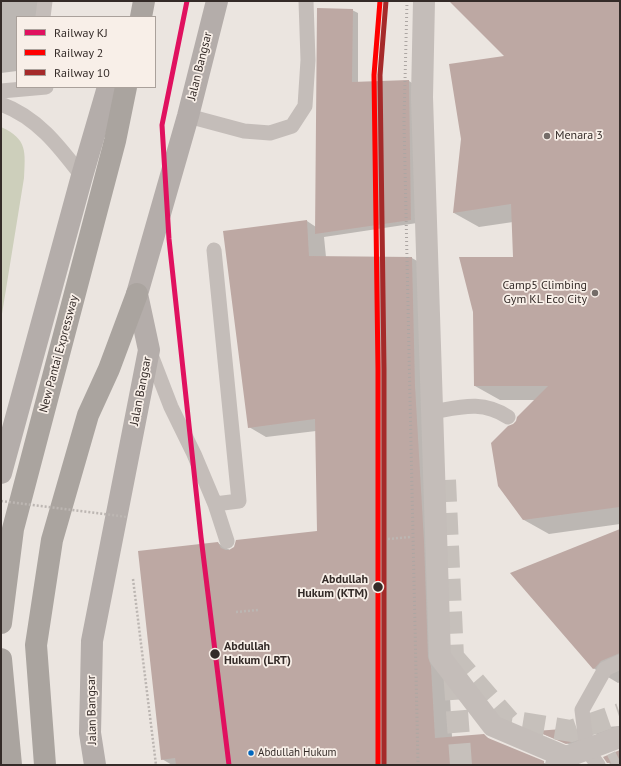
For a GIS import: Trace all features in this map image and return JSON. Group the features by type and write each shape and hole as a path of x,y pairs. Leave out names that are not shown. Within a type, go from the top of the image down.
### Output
{"highway":[{"path":"141,16 144,1"},
{"name":"New Pantai Expressway","path":"1,623 13,529 115,141 126,88"},
{"path":"45,765 36,645 52,540 88,415 108,369 137,294"},
{"path":"1,659 11,765"}],"main road":[{"path":"130,16 135,1"},
{"name":"Jalan Bangsar","path":"95,765 90,733 92,642 149,350 137,294 188,116 217,1"},
{"path":"1,473 82,176 108,88"}],"street":[{"path":"424,1 422,97 440,657 492,726 561,761 593,757 620,737"}],"lane":[{"path":"43,16 45,1"},
{"path":"188,116 206,122 250,132 270,133 292,126 305,106 308,60 306,1"},
{"path":"1,92 37,88"},
{"path":"1,104 18,111 33,120 57,144 82,176"},
{"path":"214,250 239,501 215,504"},
{"path":"149,350 171,407 194,454 215,504 227,541"},
{"path":"432,412 473,405 497,410 508,417"},
{"path":"593,757 582,710 605,669 620,662"}],"path":[{"path":"1,501 127,517"},
{"path":"133,576 156,765"},
{"path":"236,612 258,610"}],"green space":[{"path":"1,127 16,136 23,147 25,161 24,178 1,320"}],"building":[{"path":"449,1 620,1 620,507 523,520 498,486 491,443 508,426 516,421 517,417 548,386 474,386 473,312 459,257 513,257 511,204 453,213 461,139 449,64 504,56"},
{"path":"317,8 353,9 352,82 409,80 411,220 315,234"},
{"path":"307,220 309,256 412,257 415,385 424,541 428,657 431,666 435,738 484,734 488,738 544,761 544,765 176,765 175,758 161,760 138,551 218,542 221,548 229,550 234,547 236,540 317,531 315,419 248,428 223,231"},
{"path":"620,529 620,653 601,661 593,669 510,573"},
{"path":"575,728 577,740 566,744 536,731"},
{"path":"620,750 620,762 607,763 603,757"}],"tunnel":[{"path":"445,480 453,657 461,765"},
{"path":"453,657 509,721 571,731 620,714"},
{"path":"612,765 620,761"}],"railway":[{"path":"407,1 404,121 418,765"}],"rail line":[{"name":"KJ","path":"187,1 162,125 169,239 201,537 229,765"},
{"name":"2","path":"378,765 378,369 374,75 380,1"},
{"name":"10","path":"384,765 384,369 380,75 386,1"}],"place":[{"name":"Menara 3","path":"547,136"},
{"name":"Camp5 Climbing Gym KL Eco City","path":"595,293"},
{"name":"Abdullah Hukum (KTM)","path":"378,587"},
{"name":"Abdullah Hukum (LRT)","path":"215,654"},
{"name":"Abdullah Hukum","path":"251,753"}]}
